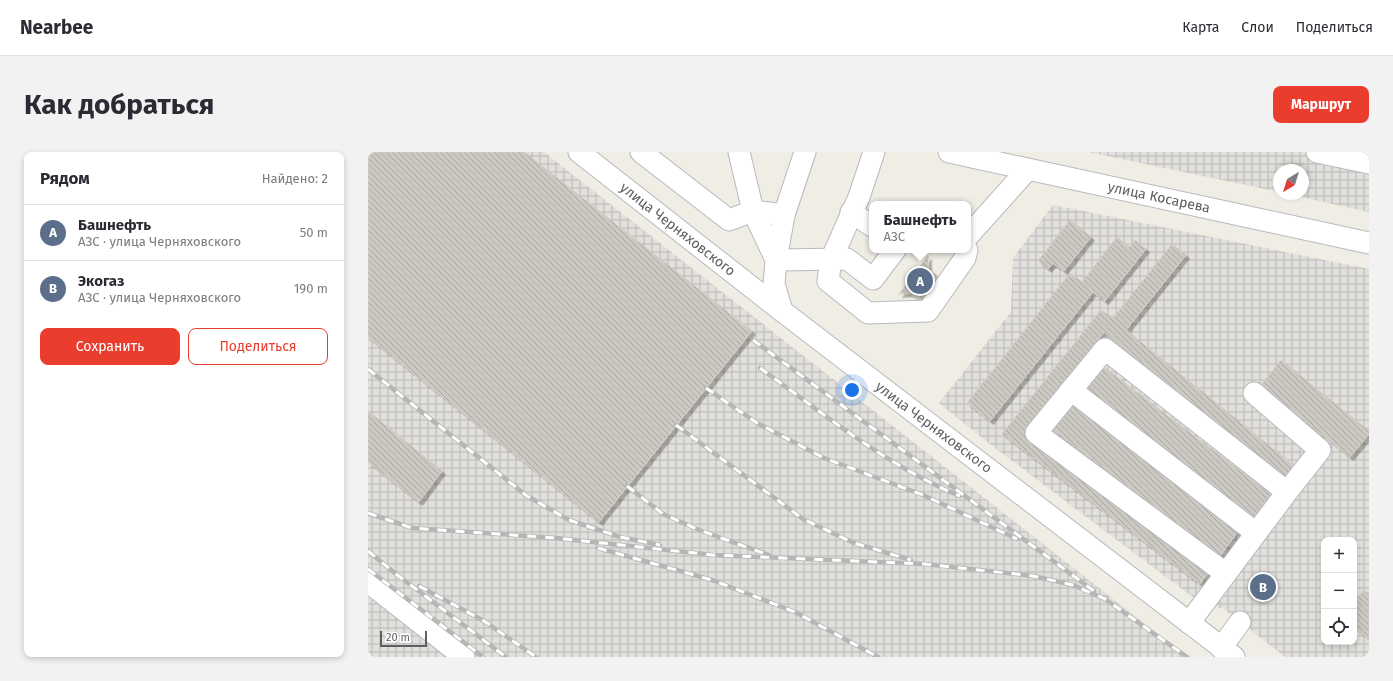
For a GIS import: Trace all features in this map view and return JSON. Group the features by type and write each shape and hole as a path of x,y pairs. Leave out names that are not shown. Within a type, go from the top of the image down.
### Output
{"street":[{"name":"улица Черняховского","path":"579,152 782,311 1227,652"},
{"path":"641,152 729,220 753,211 784,215"},
{"path":"739,152 753,211 776,260"},
{"path":"782,311 774,284 776,260 784,215 805,152"},
{"path":"874,152 859,197 851,212 831,260 828,281 868,313 928,311 965,258 966,253"},
{"name":"улица Косарева","path":"949,152 1369,243"},
{"path":"1317,152 1369,163"},
{"path":"971,237 1028,169"},
{"path":"851,212 869,224"},
{"path":"776,260 847,259 873,279 893,253"},
{"path":"1225,573 1036,433 1105,349 1287,492"},
{"path":"1071,390 1256,532"},
{"path":"1189,622 1256,532 1320,450 1254,392"},
{"path":"368,582 464,657"},
{"path":"1227,652 1240,622"}],"shaded area":[{"path":"368,152 544,152 1187,657 368,657"},
{"path":"1088,152 1369,152 1369,212 1309,199 1309,164 1273,164 1273,191"},
{"path":"1053,205 1369,269 1369,657 1285,657 1224,609 1202,604 991,445 939,403 1011,312 1013,258"}],"building":[{"path":"368,152 524,152 752,331 599,522 368,337"},
{"path":"1070,220 1091,237 1064,271 1053,263 1048,269 1038,261"},
{"path":"1117,237 1129,247 1135,240 1146,249 1105,301 1093,292 990,421 967,403 1070,273 1082,282"},
{"path":"1172,244 1186,255 1126,330 1298,469 1289,481 1104,332 1023,433 1208,573 1200,584 1002,434 1101,310 1113,318"},
{"path":"928,256 928,269 940,278 922,302 910,293 899,294"},
{"path":"1281,360 1369,431 1369,434 1350,457 1261,385"},
{"path":"1102,366 1271,494 1253,518 1083,390"},
{"path":"1070,401 1239,530 1220,556 1050,427"},
{"path":"368,411 442,471 419,502 368,462"},
{"path":"1364,590 1369,594 1369,639 1357,629 1357,598"}],"railway":[{"path":"753,340 1094,591"},
{"path":"760,368 857,438 907,470 960,496"},
{"path":"368,369 527,496 569,520 620,537 660,545"},
{"path":"706,388 757,423 824,458 923,495 1017,539"},
{"path":"676,425 803,519 854,543 911,560"},
{"path":"627,486 663,514 699,530 769,555"},
{"path":"368,513 412,528 556,538 713,555 925,564 1033,576 1073,585 1105,599 1187,657"},
{"path":"598,548 712,580 795,612 878,657"},
{"path":"368,551 506,657"},
{"path":"368,569 483,657"},
{"path":"419,586 484,621 536,657"}],"place":[{"name":"Башнефть","path":"920,281"},
{"name":"Экогаз","path":"1263,587"}]}
